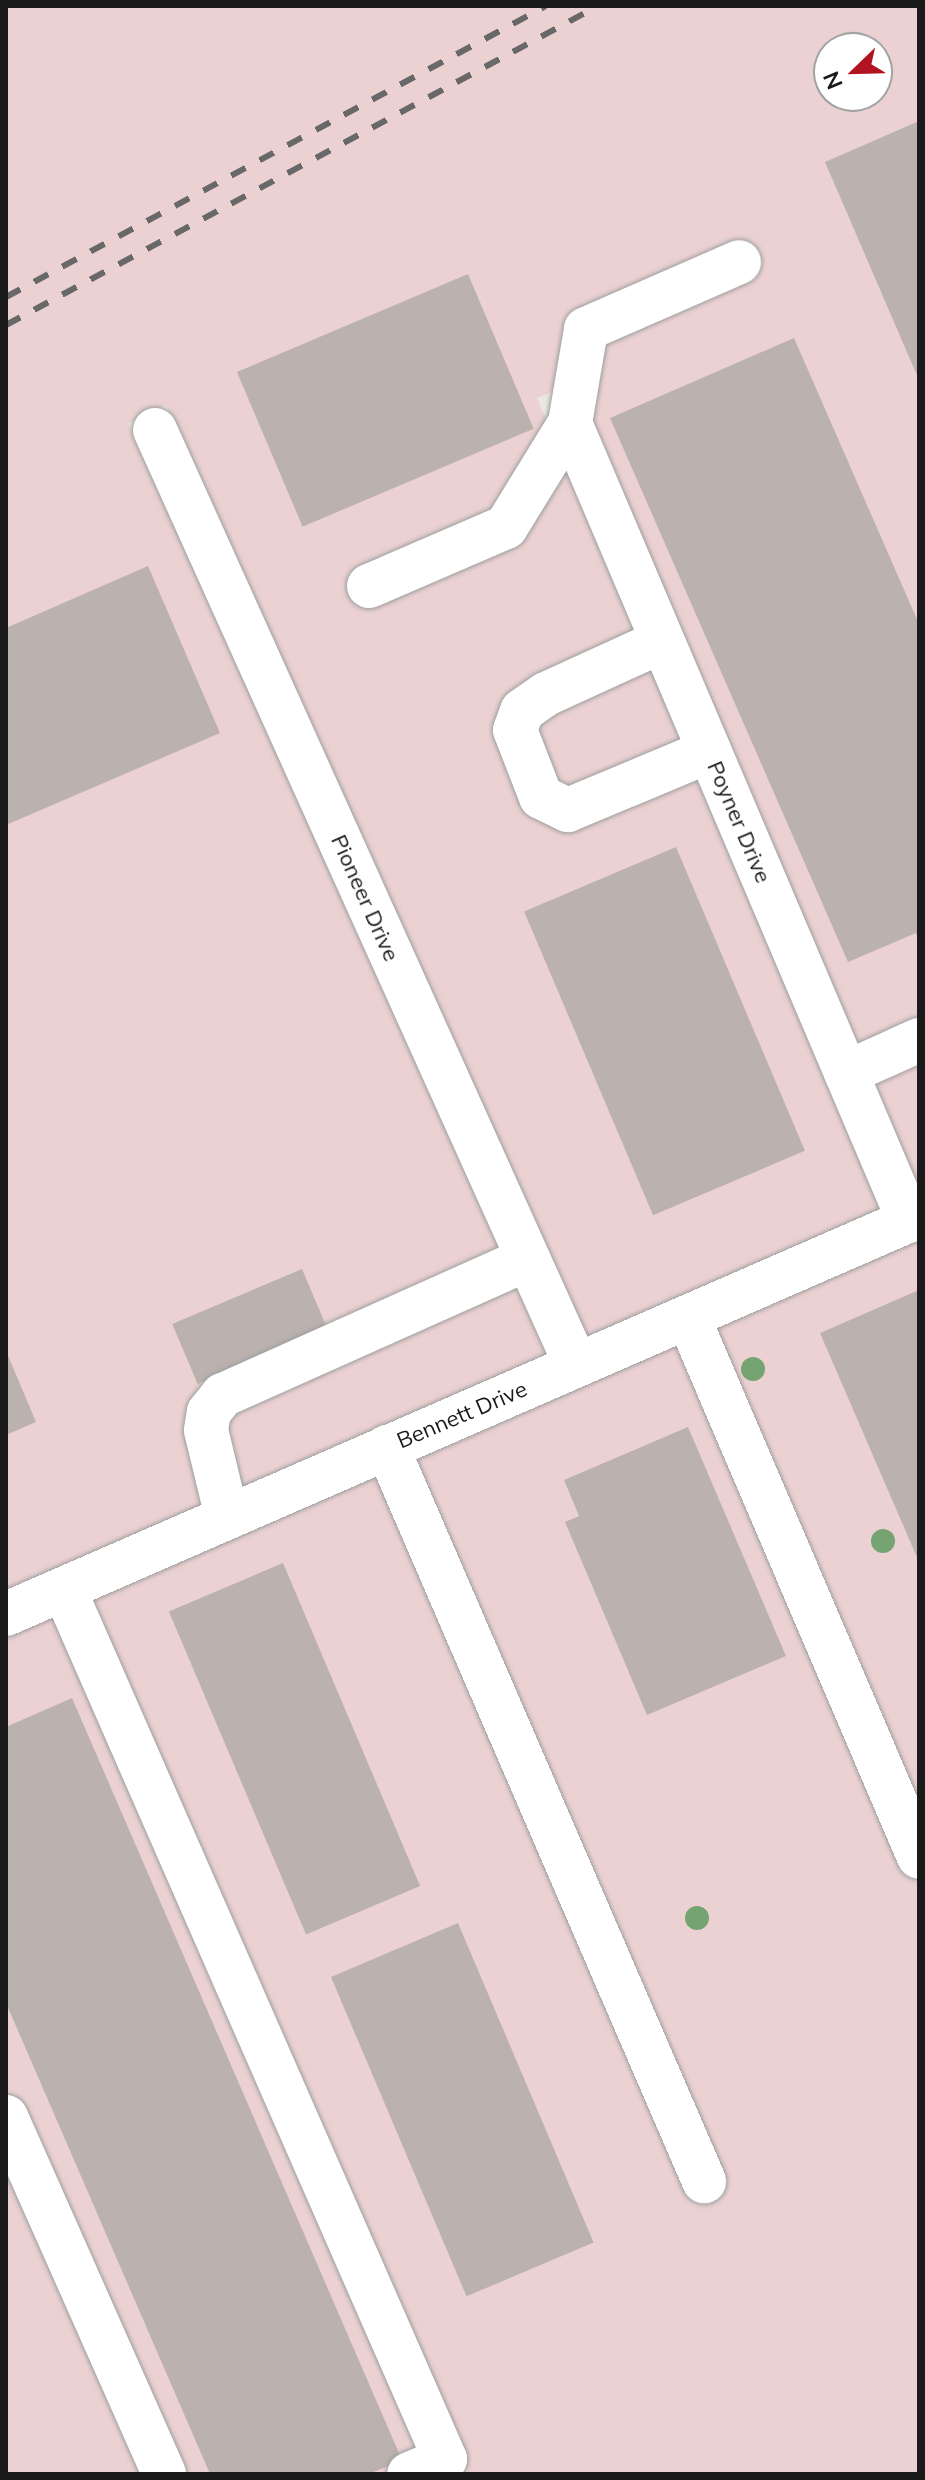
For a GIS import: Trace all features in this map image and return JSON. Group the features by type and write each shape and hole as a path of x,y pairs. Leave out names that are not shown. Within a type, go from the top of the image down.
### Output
{"street":[{"path":"369,586 506,527 570,423 586,329 739,262"},
{"name":"Poyner Drive","path":"570,423 846,1073 914,1218"},
{"name":"Pioneer Drive","path":"155,430 576,1365"},
{"path":"662,641 546,694 522,711 515,730 541,797 568,810 709,751"},
{"path":"846,1073 919,1040"},
{"name":"Bennett Drive","path":"6,1614 914,1218"},
{"path":"227,1517 206,1430 209,1412 223,1395 527,1259"},
{"path":"688,1317 919,1857"},
{"path":"387,1447 704,2181"},
{"path":"64,1589 445,2459 409,2474"},
{"path":"6,2117 164,2474"}],"shaded area":[{"path":"6,6 919,6 919,1191 575,382 537,398 882,1212 587,1340 166,405 128,423 549,1357 6,1594"},
{"path":"919,1236 919,2474 6,2474 6,1634"}],"building":[{"path":"919,121 919,380 825,162"},
{"path":"468,274 534,429 303,527 237,372"},
{"path":"794,338 919,624 919,941 916,933 848,962 610,418"},
{"path":"148,566 220,733 6,825 6,628"},
{"path":"676,847 805,1151 653,1215 524,911"},
{"path":"302,1269 327,1329 198,1384 172,1324"},
{"path":"919,1290 919,1562 820,1333"},
{"path":"6,1351 36,1422 6,1435"},
{"path":"688,1427 786,1656 647,1715 565,1522 579,1516 564,1480"},
{"path":"283,1563 420,1886 306,1935 169,1611"},
{"path":"72,1698 402,2460 369,2474 210,2474 6,2003 6,1727"},
{"path":"458,1923 594,2242 467,2296 331,1977"}],"railway":[{"path":"6,297 546,6"},
{"path":"6,325 598,6"}]}
